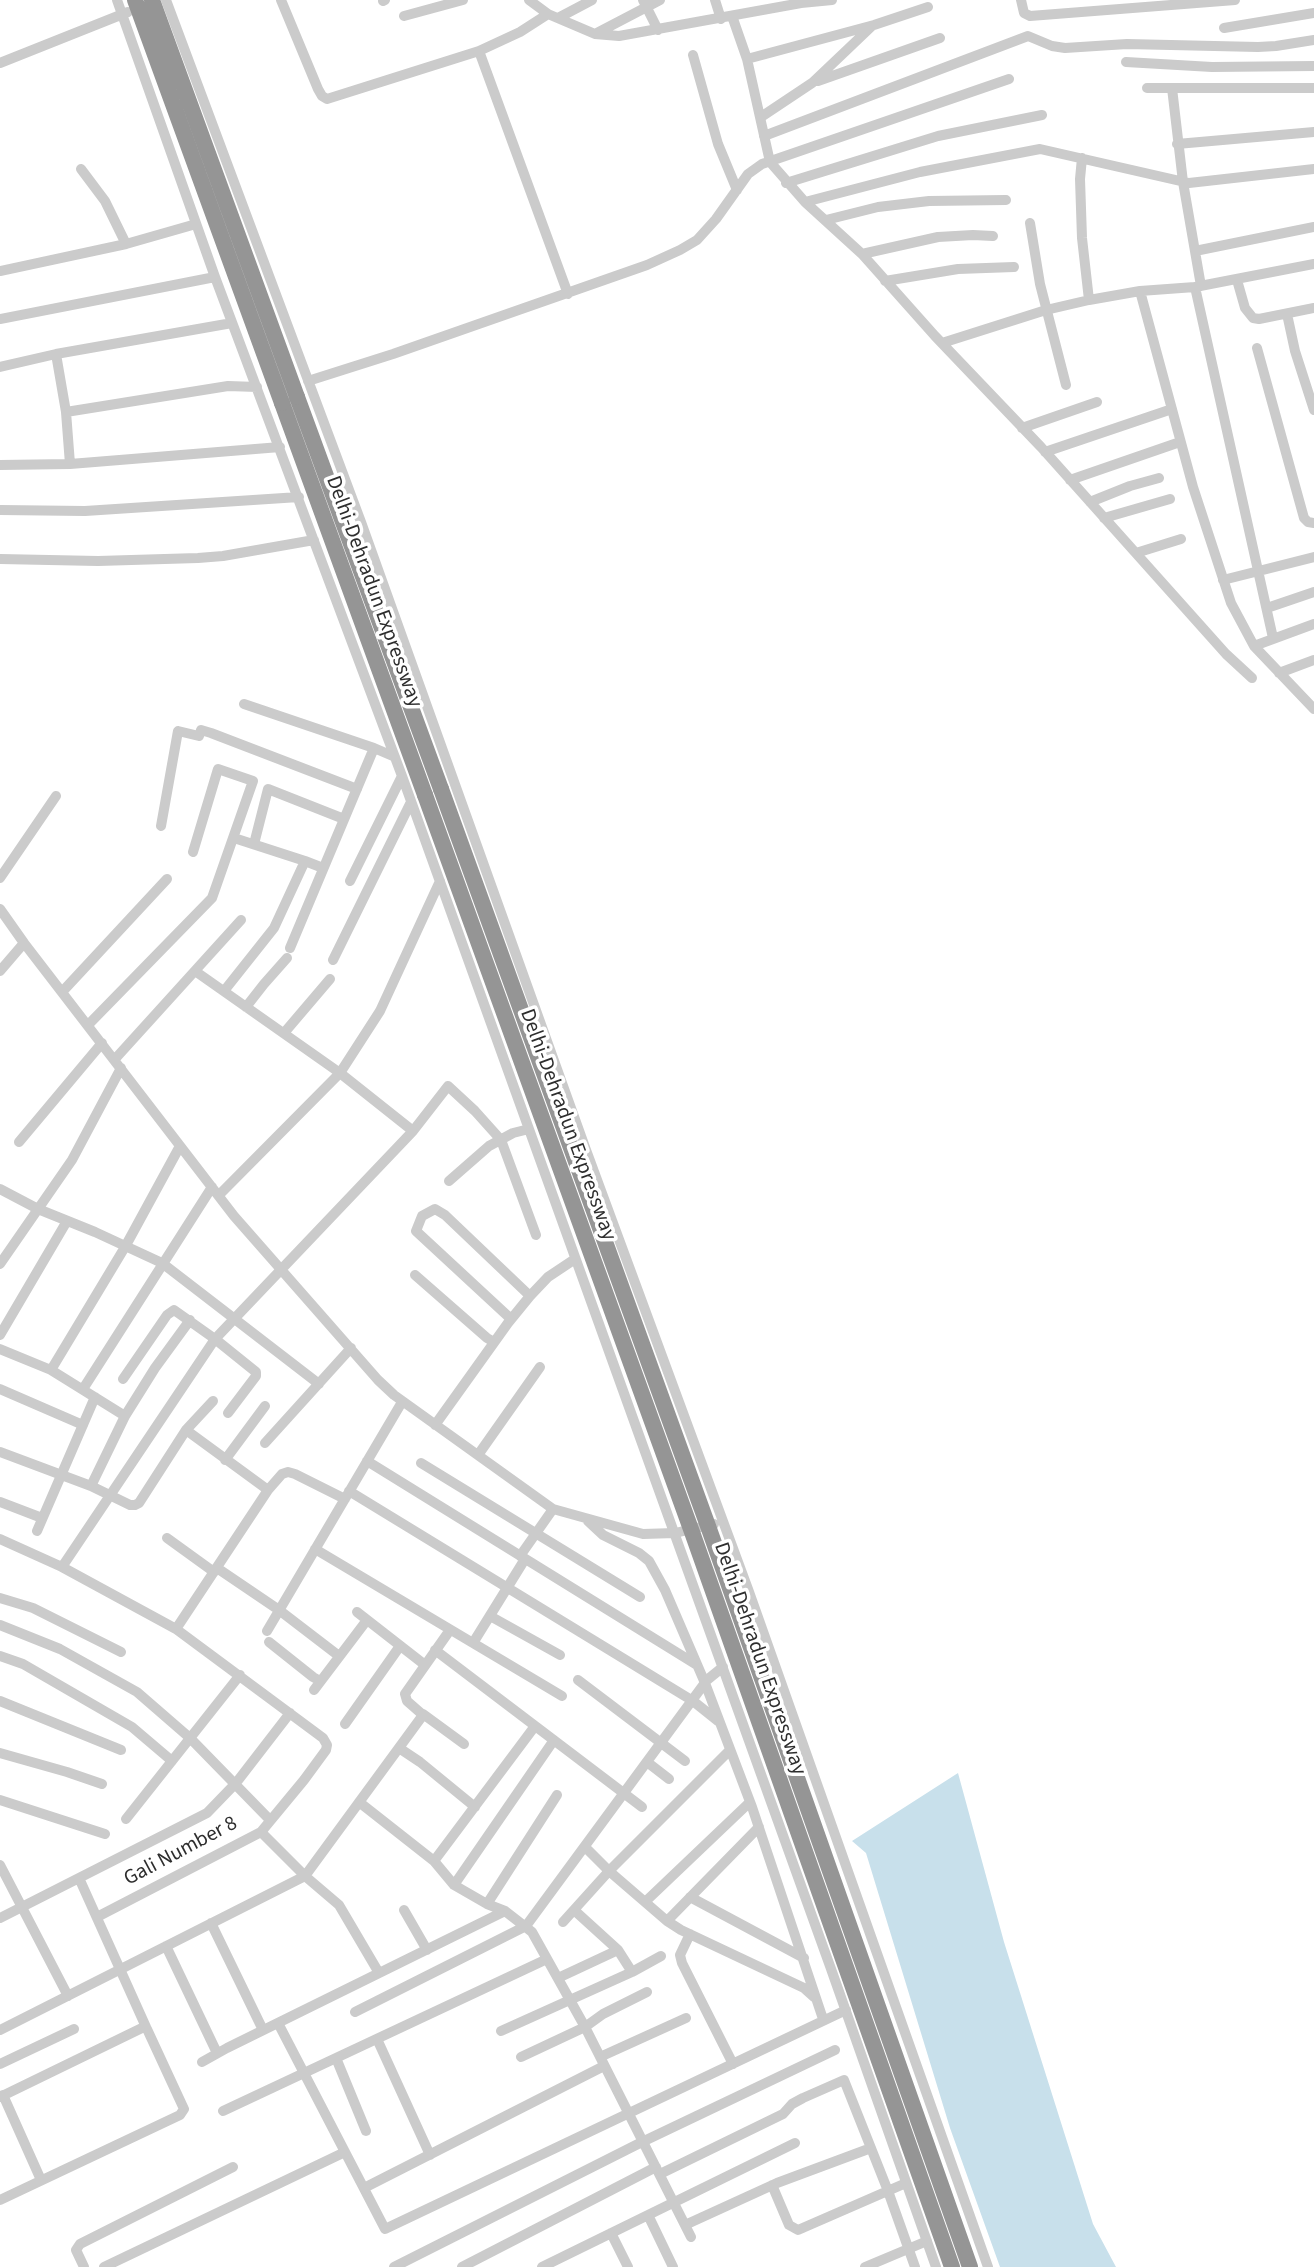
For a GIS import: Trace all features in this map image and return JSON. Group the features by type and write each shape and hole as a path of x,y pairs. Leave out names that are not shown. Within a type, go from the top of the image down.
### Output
{"highway":[{"name":"Delhi-Dehradun Expressway","path":"135,0 289,400 326,452 426,795 708,1526 970,2267"},
{"name":"Delhi-Dehradun Expressway","path":"152,0 426,795 702,1558 952,2267"}],"street":[{"path":"117,0 232,323 402,776 426,795 440,881 573,1260 675,1533 712,1676 720,1723 759,1827 816,1999"},
{"path":"0,63 160,0"},
{"path":"166,0 313,380 326,452 723,1522 988,2267"},
{"path":"281,0 318,89 327,99 479,51 592,0"},
{"path":"404,16 463,0"},
{"path":"529,0 553,16 595,34 618,36 800,2 832,0"},
{"path":"595,34 644,4 660,0"},
{"path":"715,0 727,17 747,59 770,162 786,183 862,254 1226,653 1252,678"},
{"path":"1021,0 1024,13 1030,16 1126,4 1235,0"},
{"path":"644,4 658,30"},
{"path":"747,59 874,25 929,7"},
{"path":"1224,28 1314,13"},
{"path":"761,117 812,83 874,25"},
{"path":"764,136 1028,36 1052,46 1065,48 1127,44 1258,47 1314,40"},
{"path":"812,83 940,38"},
{"path":"479,51 568,293"},
{"path":"693,55 718,144 737,190"},
{"path":"1126,62 1238,68 1314,65"},
{"path":"313,380 647,265 689,246 705,232 748,173 762,164 1009,79"},
{"path":"1146,88 1314,89"},
{"path":"1172,88 1177,144 1195,251 1198,287 1273,638"},
{"path":"786,183 938,136 1042,115"},
{"path":"1177,144 1314,132"},
{"path":"805,202 920,172 1028,151 1048,150 1183,182 1314,169"},
{"path":"1082,158 1080,209 1089,300"},
{"path":"81,169 105,201 126,244"},
{"path":"826,220 878,207 929,201 1006,200"},
{"path":"1030,223 1046,310 1066,385"},
{"path":"0,271 126,244 196,224"},
{"path":"1195,251 1314,227"},
{"path":"862,254 938,237 974,234 993,236"},
{"path":"942,343 1046,310 1089,300 1140,291 1198,287 1314,264"},
{"path":"885,281 958,269 1013,267"},
{"path":"0,319 215,276"},
{"path":"1237,280 1245,308 1253,318 1314,308"},
{"path":"1140,291 1199,509 1230,603 1254,646 1313,705"},
{"path":"1287,314 1295,351 1314,410"},
{"path":"0,367 56,354 232,323"},
{"path":"1257,348 1304,518 1314,523"},
{"path":"56,354 66,412 70,464"},
{"path":"66,412 228,386 257,387"},
{"path":"1022,428 1097,402"},
{"path":"1045,452 1172,409"},
{"path":"1070,480 1181,442"},
{"path":"0,465 70,464 280,447"},
{"path":"1090,502 1159,478"},
{"path":"0,510 85,511 299,497"},
{"path":"1104,517 1170,499"},
{"path":"1136,553 1181,539"},
{"path":"0,559 98,561 223,556 314,540"},
{"path":"1223,580 1314,557"},
{"path":"1267,608 1314,593"},
{"path":"1254,646 1314,624"},
{"path":"1279,673 1314,660"},
{"path":"244,704 396,757"},
{"path":"161,826 178,731 199,736 201,730 357,789"},
{"path":"246,1007 289,953 374,748"},
{"path":"88,1025 212,898 253,781 218,769 193,852"},
{"path":"350,881 402,776"},
{"path":"254,844 268,789 344,819"},
{"path":"333,960 426,795"},
{"path":"0,878 56,796"},
{"path":"234,838 323,868"},
{"path":"224,991 267,940 305,861"},
{"path":"62,992 167,879"},
{"path":"83,1388 162,1263 215,1191 340,1073 380,1012 440,881"},
{"path":"0,909 215,1191 378,1380 402,1402 553,1508 643,1534 675,1533 723,1522"},
{"path":"0,1264 72,1160 118,1063 241,920"},
{"path":"0,971 24,943"},
{"path":"195,971 340,1073 412,1130"},
{"path":"284,1033 330,979"},
{"path":"19,1142 102,1043"},
{"path":"62,1567 215,1339 412,1130 448,1086 506,1137 536,1235"},
{"path":"449,1181 489,1146 529,1129"},
{"path":"51,1370 125,1247 180,1146"},
{"path":"2,1195 162,1263 319,1384"},
{"path":"511,1319 416,1231 422,1216 435,1209 445,1215 530,1296"},
{"path":"0,1335 67,1221"},
{"path":"435,1425 530,1296 573,1260"},
{"path":"415,1275 494,1342"},
{"path":"123,1379 172,1311 177,1311 256,1374 228,1413"},
{"path":"92,1486 125,1416 190,1320"},
{"path":"265,1443 351,1348"},
{"path":"0,1349 51,1370 125,1416"},
{"path":"478,1455 540,1367"},
{"path":"0,1389 83,1425"},
{"path":"37,1531 95,1397"},
{"path":"0,1452 92,1486 130,1505 139,1503 186,1430 213,1401"},
{"path":"367,1620 317,1685 313,1677 268,1637 279,1610 402,1402"},
{"path":"225,1460 265,1406"},
{"path":"186,1430 268,1490"},
{"path":"367,1461 712,1676 896,2187 916,2246 915,2267"},
{"path":"421,1463 640,1597"},
{"path":"176,1629 268,1490 282,1474 288,1472 347,1495 508,1587 693,1701 720,1723"},
{"path":"0,1502 42,1518"},
{"path":"473,1643 508,1587 534,1533 553,1508"},
{"path":"585,1518 603,1535 649,1561 665,1590 697,1665"},
{"path":"167,1538 279,1610 339,1656"},
{"path":"0,1539 62,1567 176,1629 290,1713 236,1783 207,1813 0,1918"},
{"path":"315,1549 562,1696"},
{"path":"0,1598 33,1608 121,1652"},
{"path":"357,1612 425,1665"},
{"path":"490,1616 560,1655"},
{"path":"0,1625 60,1648 137,1692 190,1738 270,1820"},
{"path":"450,1630 405,1696 423,1714 464,1744"},
{"path":"345,1724 400,1646"},
{"path":"436,1650 642,1807"},
{"path":"0,1656 23,1664 132,1727 172,1761"},
{"path":"126,1819 240,1675"},
{"path":"355,2012 526,1926 712,1676"},
{"path":"578,1680 685,1761"},
{"path":"0,1701 121,1750"},
{"name":"Gali Number 8","path":"97,1917 261,1832 326,1750 327,1745 323,1738 290,1713"},
{"path":"2,2025 68,1996 305,1876 423,1714"},
{"path":"434,1861 535,1726"},
{"path":"454,1885 554,1741"},
{"path":"399,1748 475,1807"},
{"path":"563,1922 609,1871 730,1749"},
{"path":"0,1753 102,1784"},
{"path":"648,1762 669,1779"},
{"path":"486,1904 557,1795"},
{"path":"0,1800 104,1834"},
{"path":"359,1802 434,1861 454,1885 486,1904 505,1911 526,1926 558,1978 691,2236"},
{"path":"645,1902 750,1802"},
{"path":"667,1921 759,1827"},
{"path":"261,1832 339,1905 379,1973"},
{"path":"585,1847 667,1921 804,1988 833,2015"},
{"path":"0,1866 68,1996"},
{"path":"0,2200 183,2112 183,2105 79,1878"},
{"path":"690,1897 804,1958"},
{"path":"404,1910 427,1950"},
{"path":"574,1910 618,1950 632,1972"},
{"path":"202,2062 505,1911"},
{"path":"211,1923 263,2030"},
{"path":"690,1934 680,1955 681,1963 733,2064"},
{"path":"166,1947 217,2053"},
{"path":"558,1978 618,1950"},
{"path":"501,2031 632,1972 661,1956"},
{"path":"223,2110 547,1959"},
{"path":"521,2057 584,2027 603,2014 647,1992"},
{"path":"278,2022 385,2228 833,2015"},
{"path":"364,2188 685,2018"},
{"path":"41,2180 1,2096 146,2027"},
{"path":"0,2064 74,2029"},
{"path":"377,2039 430,2155"},
{"path":"394,2267 642,2142 835,2050"},
{"path":"336,2058 366,2131"},
{"path":"462,2267 782,2114 792,2104 844,2080 869,2115 871,2148 896,2187 916,2246 936,2267"},
{"path":"542,2267 795,2143"},
{"path":"685,2225 772,2185 871,2148"},
{"path":"104,2267 345,2152"},
{"path":"84,2267 76,2250 80,2244 233,2167"},
{"path":"772,2185 789,2225 798,2230 896,2187"},
{"path":"648,2215 673,2267"},
{"path":"611,2233 628,2267"},
{"path":"864,2267 916,2246"}],"water":[{"path":"958,1773 1004,1942 1093,2224 1116,2267 1000,2267 950,2128 866,1853 852,1841"}]}
